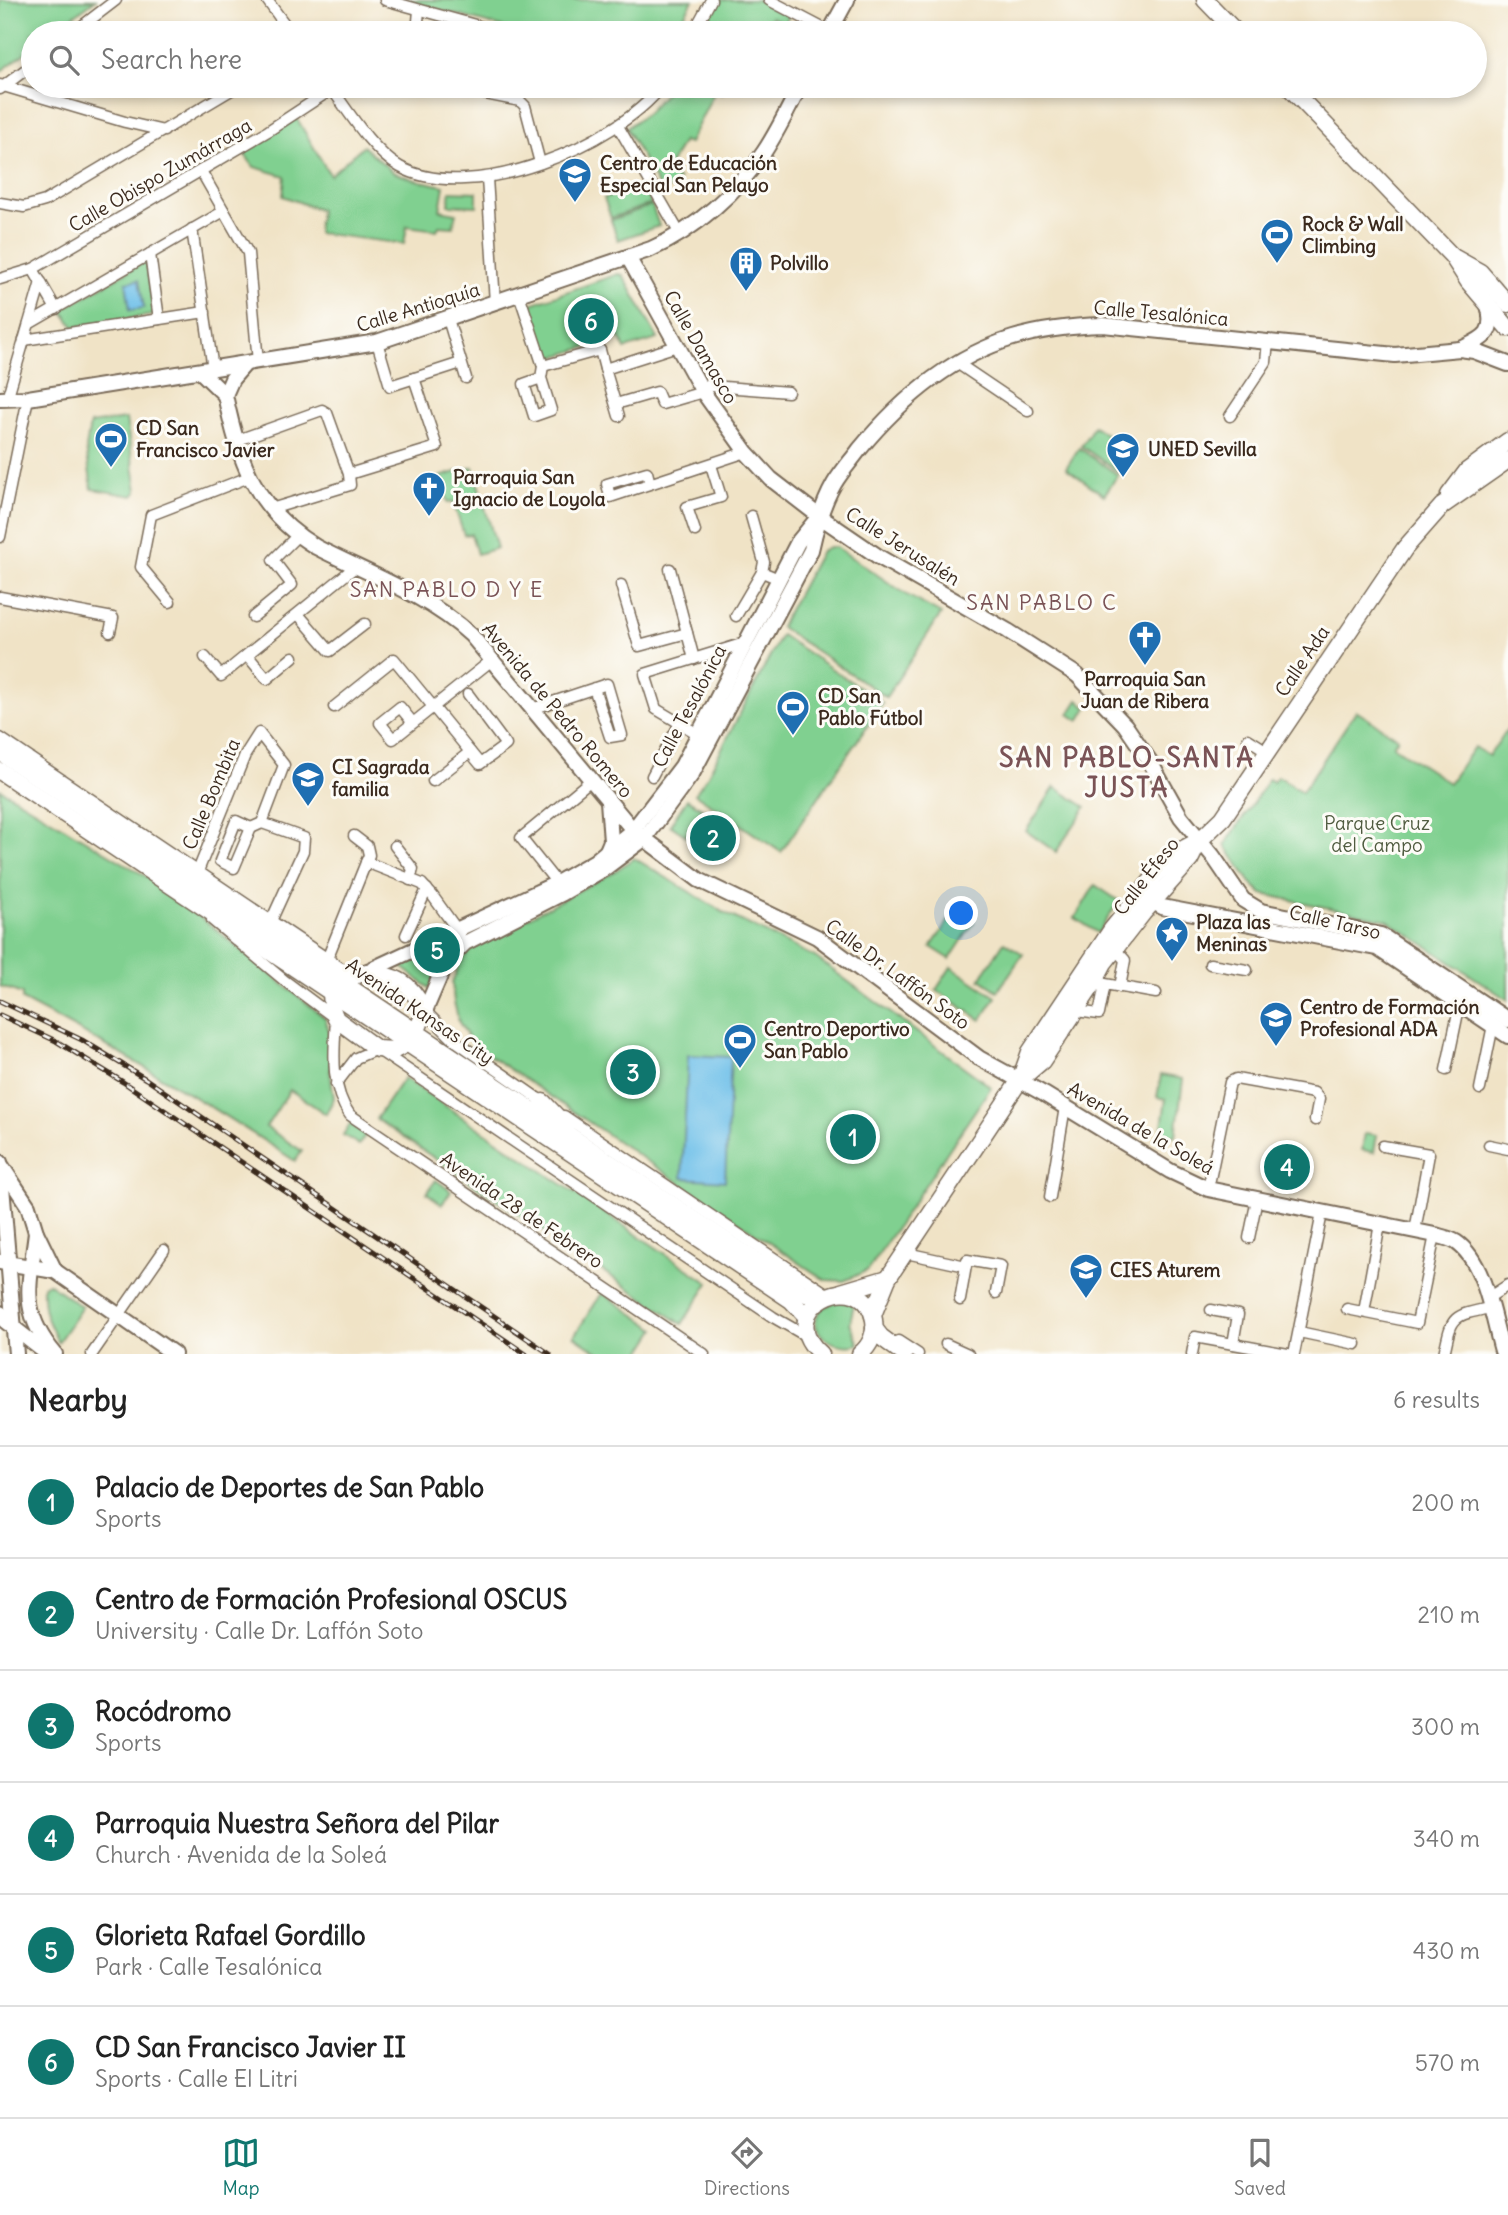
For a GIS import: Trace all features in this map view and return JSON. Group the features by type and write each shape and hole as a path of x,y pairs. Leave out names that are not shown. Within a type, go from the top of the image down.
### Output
{"main road":[{"path":"1205,0 1225,21"},
{"path":"1300,98 1452,256 1468,281 1508,328"},
{"path":"1452,256 1480,272 1508,304"},
{"name":"Calle Ada","path":"1200,839 1223,818 1391,566 1442,506 1466,471 1508,441"},
{"name":"Calle Ada","path":"1442,506 1508,460"},
{"name":"Avenida Kansas City","path":"0,752 51,785 335,987 791,1300 807,1317"},
{"path":"23,754 51,785"},
{"name":"Avenida Kansas City","path":"0,771 170,886 335,987"},
{"name":"Calle Éfeso","path":"860,1354 869,1344 888,1278 1020,1080 1030,1052 1112,929 1151,881 1180,851 1200,839"},
{"name":"Calle Éfeso","path":"1020,1080 1042,1061 1104,963 1191,860 1200,839"},
{"path":"366,972 393,976 404,982 415,992 425,1011 412,1038 395,1050 377,1049 336,1019 332,1009 335,987 366,972"},
{"name":"Avenida Kansas City","path":"412,1038 587,1148 803,1293 829,1295"},
{"path":"543,1102 587,1148"},
{"path":"821,1354 806,1344 807,1317 812,1307 829,1295 888,1278"},
{"path":"829,1295 852,1294 862,1300 881,1337 904,1354"}],"street":[{"path":"89,21 116,0"},
{"path":"267,0 282,21"},
{"path":"385,0 462,21"},
{"path":"700,21 711,0"},
{"path":"769,0 807,21"},
{"path":"836,21 847,0"},
{"path":"418,21 419,9"},
{"path":"1,87 21,73"},
{"path":"1,87 21,93"},
{"path":"40,98 164,131"},
{"path":"0,203 24,207 45,201 218,98"},
{"name":"Calle Obispo Zumárraga","path":"0,279 33,269 268,131 316,98"},
{"path":"339,98 380,152 399,167 446,179 487,178 540,163 583,145 618,126 652,98"},
{"path":"505,98 520,101 525,106 540,163"},
{"name":"Calle Antioquía","path":"4,399 28,398 377,342 628,257 680,234 742,181 764,152 793,98"},
{"path":"618,126 680,234"},
{"path":"201,171 248,253 252,363 232,379 225,395"},
{"path":"487,178 495,303"},
{"path":"29,324 224,211"},
{"path":"192,229 205,313 207,370 225,395"},
{"path":"150,254 159,319"},
{"name":"Calle Damasco","path":"628,257 701,389 746,452 771,479 819,516"},
{"path":"33,269 56,309"},
{"path":"4,399 40,282"},
{"path":"519,294 543,366 541,378"},
{"path":"1460,349 1486,334 1492,320 1488,304"},
{"path":"24,340 205,313"},
{"path":"448,319 466,378"},
{"name":"Calle Tesalónica","path":"366,972 461,936 604,869 638,834 692,774 811,550 819,516 835,482 877,428 914,392 957,363 1010,339 1072,326 1126,327 1395,355 1460,349 1474,351 1508,364"},
{"path":"1230,416 1266,362 1268,341"},
{"path":"377,342 390,386 461,363"},
{"path":"605,369 677,346"},
{"path":"543,366 600,351 619,415"},
{"path":"1492,357 1508,372"},
{"path":"957,363 1028,411"},
{"path":"349,474 437,447 414,378"},
{"path":"616,404 657,392 662,404 701,389 789,392"},
{"name":"Avenida de Pedro Romero","path":"225,395 235,440 249,477 271,509 297,536 433,605 471,635 638,834"},
{"path":"0,537 28,398"},
{"path":"235,440 322,410 327,413 349,474 349,485 271,509"},
{"path":"650,484 746,452"},
{"path":"695,531 687,508 720,497 711,465"},
{"path":"170,602 141,568 151,515 249,477"},
{"path":"736,616 762,572 764,562 751,516"},
{"name":"Calle Tesalónica","path":"560,888 606,853 638,834 653,806 681,766 798,542 819,516"},
{"name":"Calle Jerusalén","path":"819,516 889,564 1030,644 1077,675 1125,725 1149,760 1181,817 1200,839"},
{"path":"253,617 292,585 273,560 297,536"},
{"path":"205,657 221,676 355,567"},
{"path":"670,569 694,659"},
{"path":"762,572 779,579"},
{"path":"621,585 639,646 687,633"},
{"path":"0,597 113,618 110,632"},
{"path":"298,614 330,651 365,624"},
{"path":"698,734 656,709 645,674 745,643"},
{"path":"247,655 267,678 293,657"},
{"path":"334,707 394,659 480,764 506,745 468,694"},
{"path":"413,723 492,660"},
{"path":"532,709 594,688 607,684 622,734 610,737 594,688"},
{"path":"652,776 680,723"},
{"name":"Calle Bombita","path":"198,871 245,755 259,733 284,765 262,823"},
{"name":"Avenida Kansas City","path":"0,738 341,968 366,972"},
{"path":"1248,739 1267,751"},
{"path":"433,781 470,752"},
{"path":"560,888 521,838 591,780"},
{"path":"0,781 59,810"},
{"path":"608,800 639,812 653,806"},
{"path":"606,853 611,841 608,800"},
{"path":"222,813 251,828"},
{"path":"236,821 220,862 234,868 251,828 262,823 304,838 303,852 271,921"},
{"name":"Calle Dr. Laffón Soto","path":"638,834 699,880 817,937 979,1058 1020,1080"},
{"path":"327,958 369,855 367,846 354,836"},
{"path":"1200,839 1243,900 1243,913 1233,919"},
{"path":"395,846 413,869 410,880"},
{"path":"366,862 427,889 461,936"},
{"path":"1151,881 1150,893 1153,902"},
{"path":"170,886 285,981 336,1019"},
{"path":"406,935 427,889"},
{"name":"Calle Tarso","path":"1243,900 1261,911 1381,935 1508,1020"},
{"name":"Calle Tarso","path":"1153,902 1162,907 1377,948 1508,1035"},
{"name":"Calle Tesalónica","path":"425,1011 446,962 461,936"},
{"path":"1115,949 1125,960 1120,987"},
{"path":"1210,964 1247,970"},
{"path":"1076,1011 1099,1014 1105,984 1156,993"},
{"path":"1446,1070 1460,1003"},
{"name":"Avenida Kansas City","path":"425,1011 454,1040 829,1295"},
{"name":"Avenida 28 de Febrero","path":"336,1019 336,1084 340,1102 350,1115 704,1354"},
{"path":"1480,1089 1493,1026"},
{"path":"336,1084 356,1058 377,1049 773,1317 806,1344"},
{"path":"1209,1189 1230,1082 1236,1079 1314,1093 1319,1099 1315,1120"},
{"name":"Avenida de la Soleá","path":"1020,1080 1170,1171 1209,1189 1435,1235 1456,1242 1471,1258 1489,1303 1503,1354"},
{"path":"1050,1197 1065,1107"},
{"path":"1489,1145 1508,1149"},
{"path":"1383,1146 1430,1154 1415,1231"},
{"path":"0,1167 2,1200 18,1262 30,1287"},
{"path":"0,1167 13,1180 32,1216 36,1232 55,1271"},
{"path":"1249,1238 1257,1199"},
{"path":"2,1200 23,1206 32,1216"},
{"path":"1294,1354 1322,1213"},
{"path":"1364,1312 1380,1224"},
{"path":"7,1328 11,1285 18,1262 34,1244 36,1232"},
{"path":"1347,1309 1417,1323 1435,1235"},
{"path":"92,1354 164,1250"},
{"path":"906,1253 966,1266"},
{"path":"960,1300 967,1259 1001,1266 996,1293"},
{"path":"18,1262 55,1271 174,1354"},
{"path":"55,1271 37,1274 30,1287 29,1304 40,1337 55,1354"},
{"path":"1444,1354 1453,1321 1458,1316 1489,1303 1508,1285"},
{"path":"1211,1310 1238,1315 1233,1344"},
{"path":"0,1313 16,1352"},
{"path":"874,1321 918,1354"},
{"path":"7,1328 47,1354"},
{"path":"1298,1332 1356,1344"},
{"path":"1192,1354 1195,1337 1233,1344 1250,1351 1288,1354"},
{"path":"946,1344 968,1354"}],"green space":[{"path":"0,0 95,0 67,21 21,21 21,56 0,72"},
{"path":"404,0 693,0 682,21 480,21"},
{"path":"719,0 759,0 789,16 786,21 771,17 769,21 708,21"},
{"path":"660,98 712,98 689,143 683,141 666,172 679,180 662,193 626,128 647,113"},
{"path":"296,117 330,175 363,146 393,172 444,186 440,210 456,213 453,227 439,226 437,230 407,226 404,244 317,233 320,210 283,196 285,176 254,167 243,152"},
{"path":"644,185 651,204 611,218 604,198"},
{"path":"450,191 477,192 477,206 449,205"},
{"path":"652,205 659,226 618,240 611,220"},
{"path":"144,262 154,315 74,327 62,310"},
{"path":"618,274 623,275 658,339 625,349 620,337 554,357 545,356 528,305"},
{"name":"CD San Francisco Javier","path":"126,419 137,491 133,496 92,489 86,448 90,424"},
{"path":"1094,426 1132,452 1119,472 1081,446"},
{"path":"1079,448 1118,475 1104,495 1066,468"},
{"path":"473,467 497,548 477,554 471,534 464,535 453,502 448,503 440,477"},
{"path":"836,547 907,595 941,614 886,697 780,627 821,551"},
{"name":"CD San Pablo Fútbol","path":"781,635 883,703 781,852 695,794 708,775"},
{"path":"1078,700 1087,708 1079,721 1069,714"},
{"name":"Parque Cruz del Campo","path":"1356,711 1398,738 1393,746 1449,783 1474,747 1489,756 1508,728 1508,1000 1387,920 1262,894 1251,883 1225,845 1269,779 1273,782 1278,776 1302,792"},
{"path":"1055,787 1086,807 1056,852 1026,831"},
{"path":"0,789 162,886 325,1018 331,1038 330,1071 334,1098 326,1114 290,1090 266,1127 302,1151 295,1161 160,1077 22,1000 22,994 0,986"},
{"path":"687,799 703,809 685,835 670,825"},
{"path":"704,810 720,820 702,847 686,836"},
{"name":"Centro Deportivo San Pablo","path":"634,858 723,912 815,957 991,1087 868,1270 844,1281 825,1280 487,1054 470,1040 459,1022 452,983 459,965 471,948 614,872"},
{"path":"1095,885 1119,901 1098,933 1075,918"},
{"path":"956,910 974,922 950,959 931,947"},
{"path":"458,936 429,988 397,963"},
{"path":"1004,942 1023,954 998,991 980,979"},
{"path":"951,967 996,997 981,1020 936,990"},
{"path":"1161,1075 1183,1079 1176,1136 1161,1133 1166,1099 1157,1097"},
{"path":"404,1078 709,1283 682,1324 376,1119"},
{"path":"350,1124 366,1134 359,1145 343,1135"},
{"path":"1365,1133 1377,1135 1374,1152 1362,1150"},
{"path":"436,1180 451,1191 442,1204 427,1193"},
{"path":"48,1283 82,1307 58,1342 44,1309 43,1286"},
{"path":"602,1293 656,1329 640,1354 601,1354 574,1336"},
{"path":"840,1300 854,1304 850,1323 859,1344 836,1344 819,1332 817,1315 825,1307"}],"water":[{"path":"139,280 144,308 130,310 126,282"},
{"path":"688,1055 731,1057 725,1181 682,1178"}],"railway":[{"path":"0,1001 82,1040 146,1079 550,1354"},
{"path":"0,1015 56,1041 123,1082 526,1354"}],"place":[{"name":"Centro de Educación Especial San Pelayo","path":"575,204"},
{"name":"Rock & Wall Climbing","path":"1277,265"},
{"name":"Polvillo","path":"746,293"},
{"name":"CD San Francisco Javier II","path":"591,321"},
{"name":"CD San Francisco Javier","path":"111,469"},
{"name":"UNED Sevilla","path":"1123,479"},
{"name":"Parroquia San Ignacio de Loyola","path":"429,518"},
{"name":"Parroquia San Juan de Ribera","path":"1145,667"},
{"name":"CD San Pablo Fútbol","path":"793,737"},
{"name":"CI Sagrada familia","path":"308,808"},
{"name":"Centro de Formación Profesional OSCUS","path":"713,838"},
{"name":"Glorieta Rafael Gordillo","path":"437,950"},
{"name":"Plaza las Meninas","path":"1172,963"},
{"name":"Centro de Formación Profesional ADA","path":"1276,1048"},
{"name":"Centro Deportivo San Pablo","path":"740,1070"},
{"name":"Rocódromo","path":"633,1072"},
{"name":"Palacio de Deportes de San Pablo","path":"853,1137"},
{"name":"Parroquia Nuestra Señora del Pilar","path":"1287,1167"},
{"name":"CIES Aturem","path":"1086,1300"}],"district":[{"name":"SAN PABLO D Y E","path":"447,589"},
{"name":"SAN PABLO C","path":"1042,602"},
{"name":"SAN PABLO-SANTA JUSTA","path":"1127,772"}]}
